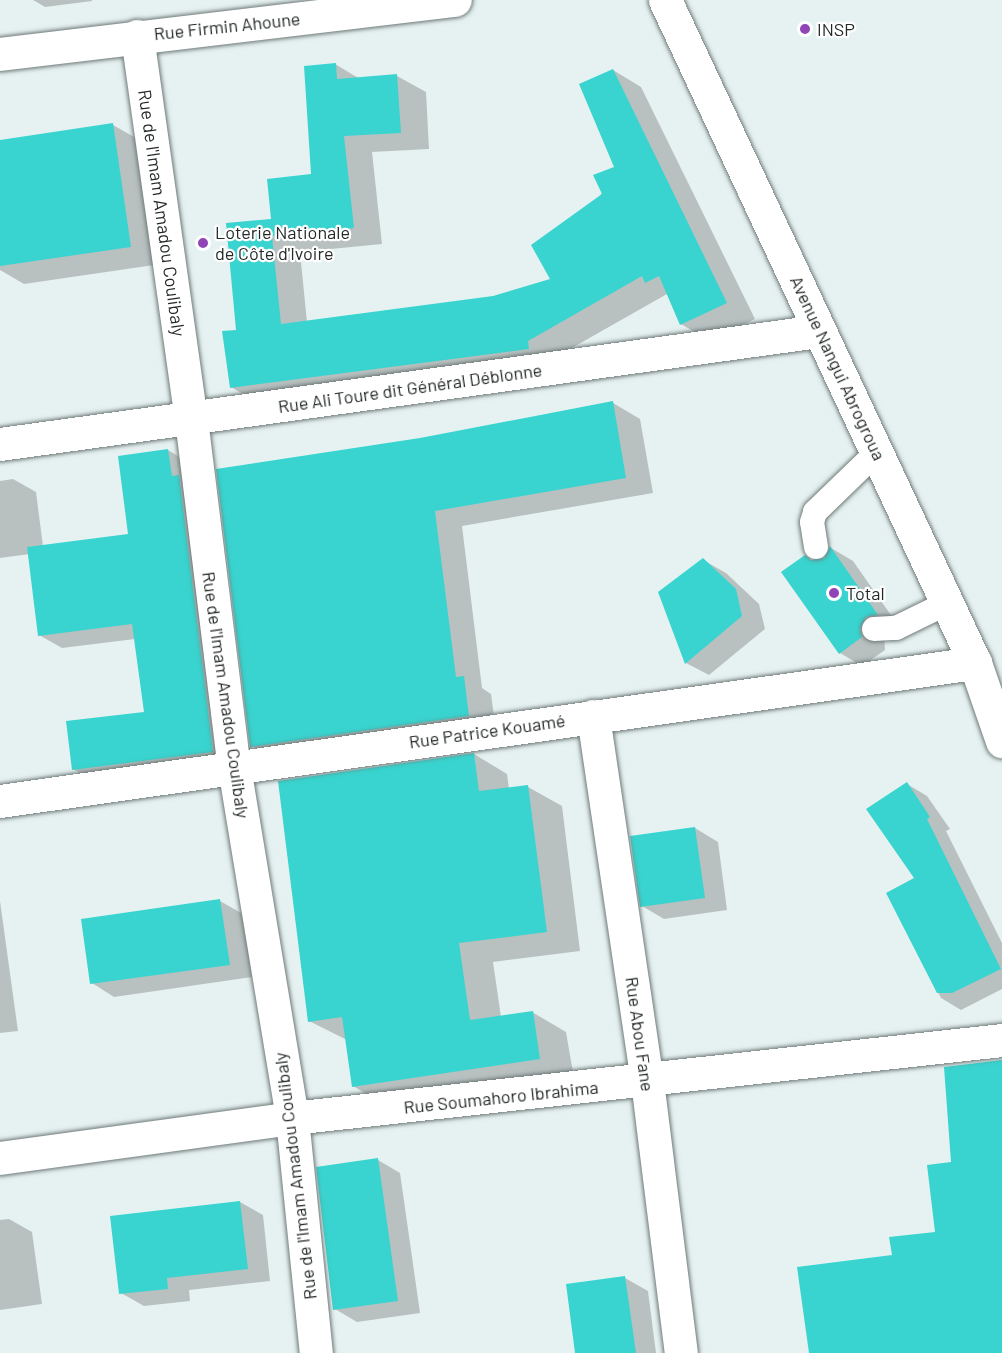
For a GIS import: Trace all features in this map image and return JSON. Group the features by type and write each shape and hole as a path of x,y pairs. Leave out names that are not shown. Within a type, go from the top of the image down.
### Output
{"street":[{"name":"Rue Firmin Ahoune","path":"0,54 136,36 454,0"},
{"name":"Avenue Nangui Abrogroua","path":"664,0 975,663 1002,741"},
{"name":"Rue de l'Imam Amadou Coulibaly","path":"136,36 191,418 234,767 292,1118 316,1353"},
{"name":"Rue Ali Toure dit Général Déblonne","path":"0,444 819,331"},
{"name":"Rue Patrice Kouamé","path":"0,801 975,663"},
{"name":"Rue Abou Fane","path":"593,716 647,1081 681,1353"},
{"name":"Rue Soumahoro Ibrahima","path":"0,1158 292,1118 647,1081 1002,1040"}],"lane":[{"path":"816,547 812,522 815,512 876,453"},
{"path":"874,629 896,628 947,603"}],"building":[{"path":"336,63 337,79 397,74 401,133 344,136 354,228 272,236 281,324 493,296 550,279 531,245 602,194 593,175 614,167 579,84 613,69 727,303 680,325 659,276 645,283 642,276 528,341 529,349 230,388 222,331 236,330 226,223 271,219 267,179 311,174 304,66"},
{"path":"113,123 131,247 0,266 0,140"},
{"path":"613,401 626,478 435,511 456,677 464,676 469,716 250,747 216,469 420,438"},
{"path":"168,449 172,476 179,475 213,752 72,770 66,721 144,712 132,624 38,636 27,547 128,534 118,456"},
{"path":"830,546 878,615 866,617 860,629 862,637 839,654 781,572 805,555 811,560 824,558"},
{"path":"703,558 736,589 742,616 685,664 658,592"},
{"path":"474,753 479,791 528,785 547,932 459,943 470,1020 533,1011 540,1059 352,1087 342,1017 308,1022 278,781"},
{"path":"907,782 930,817 927,819 1001,969 952,993 937,993 886,893 914,878 866,809"},
{"path":"695,827 705,898 640,907 630,836"},
{"path":"220,899 230,965 90,984 81,919"},
{"path":"1002,1060 1002,1353 809,1353 797,1267 892,1255 889,1237 935,1232 927,1165 951,1162 944,1067"},
{"path":"378,1158 398,1301 333,1310 316,1167"},
{"path":"240,1201 248,1269 167,1278 168,1289 119,1294 110,1216"},
{"path":"625,1276 636,1353 575,1353 566,1284"}],"place":[{"name":"INSP","path":"805,29"},
{"name":"Loterie Nationale de Côte d'Ivoire","path":"203,243"},
{"name":"Total","path":"834,593"}]}
